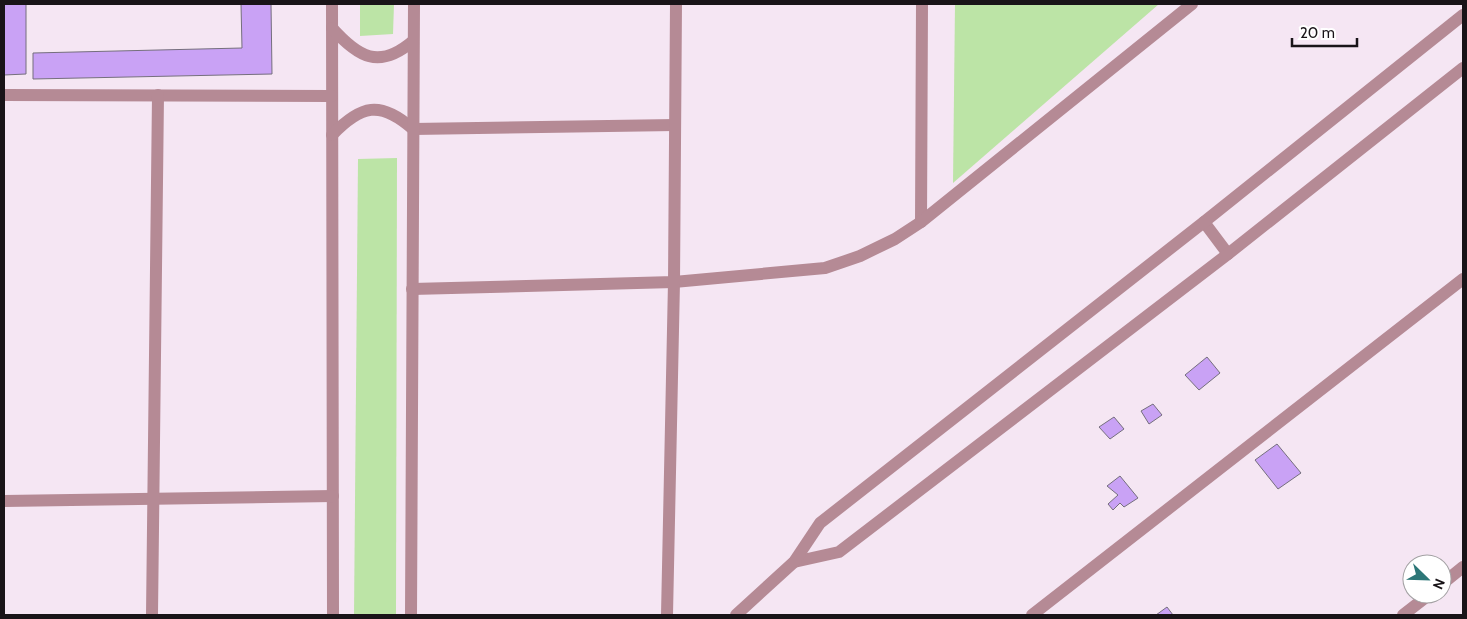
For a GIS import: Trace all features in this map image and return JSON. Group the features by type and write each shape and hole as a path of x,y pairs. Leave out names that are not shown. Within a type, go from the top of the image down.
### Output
{"street":[{"path":"332,4 333,615"},
{"path":"411,615 414,4"},
{"path":"667,615 674,282 676,4"},
{"path":"921,222 922,4"},
{"path":"412,289 674,282 825,268 860,256 895,239 921,222 1192,4"},
{"path":"736,615 794,562 820,523 1204,222 1463,15"},
{"path":"332,28 344,42 356,51 371,57 387,56 402,51 413,40"},
{"path":"794,562 839,552 1228,254 1463,68"},
{"path":"4,95 332,96"},
{"path":"152,615 158,95"},
{"path":"332,135 344,122 357,113 371,109 387,111 400,117 413,129 676,126"},
{"path":"1204,222 1228,254"},
{"path":"1032,615 1463,278"},
{"path":"4,501 333,496"},
{"path":"1452,576 1463,567"},
{"path":"1403,615 1417,604"}],"green space":[{"path":"360,4 394,4 393,34 360,36"},
{"path":"955,4 1159,4 953,183"},
{"path":"397,158 396,615 354,615 358,159"}],"building":[{"path":"4,4 26,4 26,74 4,75"},
{"path":"241,4 271,4 272,74 33,79 33,53 242,48"},
{"path":"1207,357 1220,373 1199,390 1185,375"},
{"path":"1153,404 1162,415 1149,424 1141,411"},
{"path":"1114,417 1124,429 1110,439 1099,427"},
{"path":"1277,444 1301,473 1278,489 1255,460"},
{"path":"1120,476 1138,498 1124,507 1120,503 1113,510 1108,504 1118,495 1107,486"},
{"path":"1167,607 1173,615 1156,615"}]}
